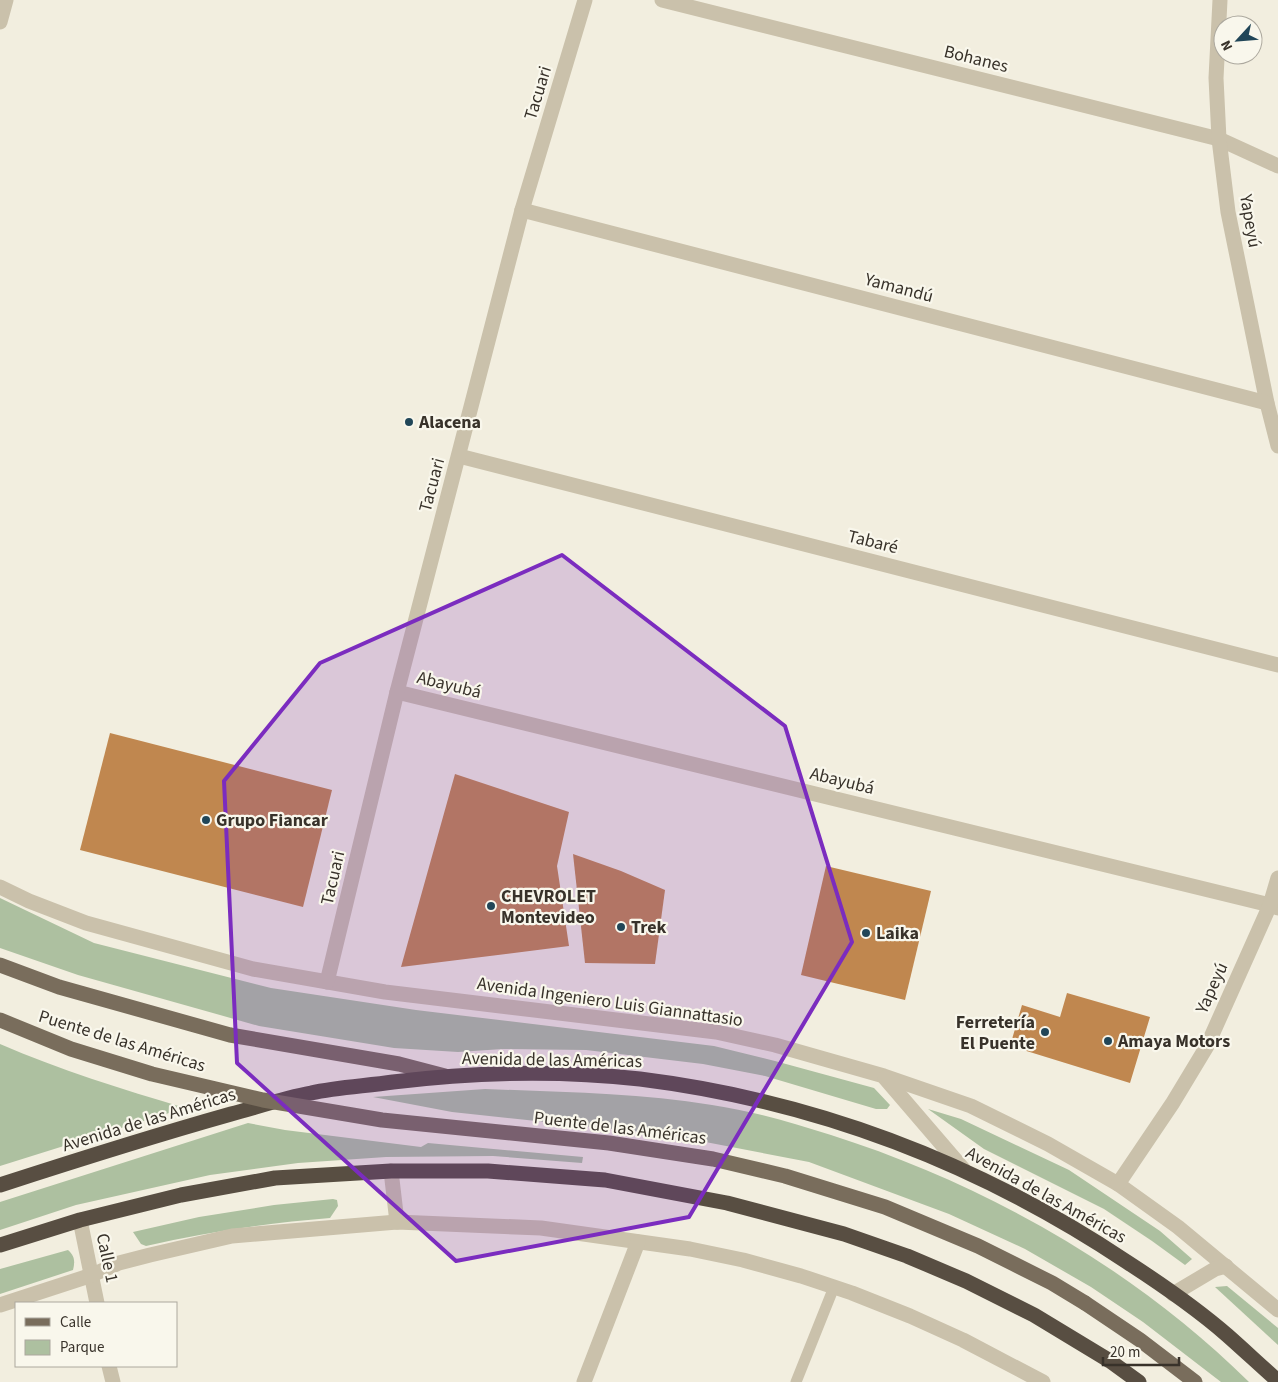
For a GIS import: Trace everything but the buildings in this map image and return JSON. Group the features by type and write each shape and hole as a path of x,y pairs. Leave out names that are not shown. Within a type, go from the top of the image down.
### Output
{"highway":[{"name":"Avenida de las Américas","path":"0,1185 153,1136 312,1092 445,1076 515,1074 638,1079 704,1089 775,1104 889,1138 964,1170 1084,1233 1173,1294 1225,1333 1278,1381"},
{"path":"0,1245 80,1220 181,1195 275,1178 391,1172 488,1171 605,1180 728,1202 844,1234 907,1256 983,1289 1034,1315 1110,1361 1139,1382"}],"main road":[{"path":"0,965 59,988 230,1035 399,1064 445,1076"},
{"name":"Puente de las Américas","path":"0,1020 70,1048 152,1074 262,1100 382,1120 609,1143 713,1159 785,1176 885,1207 978,1246 1052,1283 1086,1303 1140,1340 1195,1382"}],"street":[{"path":"0,22 6,0"},
{"name":"Tacuari","path":"328,982 397,692 522,210 585,0"},
{"name":"Bohanes","path":"662,0 1219,139 1278,166"},
{"name":"Yapeyú","path":"1220,0 1216,78 1219,139 1228,212 1267,403 1278,446"},
{"name":"Yamandú","path":"522,210 1267,403"},
{"name":"Tabaré","path":"459,456 1278,665"},
{"name":"Abayubá","path":"397,692 1274,906"},
{"name":"Yapeyú","path":"1118,1184 1172,1104 1207,1046 1274,906 1278,878"},
{"name":"Avenida Ingeniero Luis Giannattasio","path":"0,887 29,901 86,923 253,969 385,992 716,1032 884,1076 971,1106 1048,1144 1118,1184 1178,1227 1278,1310"},
{"path":"884,1076 964,1170"},
{"path":"391,1172 397,1222"},
{"name":"Calle 1","path":"80,1220 97,1302"},
{"path":"0,1305 92,1276 119,1264 150,1254 232,1236 397,1222 541,1228 690,1249 743,1260 834,1287 910,1316 963,1340 1044,1382"},
{"path":"584,1382 638,1242"},
{"path":"1173,1294 1215,1269 1226,1266"},
{"path":"109,1367 112,1382"}],"lane":[{"path":"796,1382 834,1287"}],"highlighted area":[{"path":"562,555 785,726 852,942 689,1217 456,1261 237,1063 224,781 320,663"}],"green space":[{"path":"0,898 94,943 271,988 416,1010 714,1046 874,1088 890,1105 887,1109 876,1109 765,1076 703,1064 586,1050 503,1049 458,1052 394,1048 259,1026 78,975 0,948"},
{"path":"0,1044 68,1071 185,1108 0,1166"},
{"path":"485,1089 627,1095 712,1105 787,1122 888,1155 945,1178 1055,1234 1157,1302 1249,1382 1221,1382 1143,1322 1091,1287 1025,1249 949,1214 809,1162 669,1135 452,1112 373,1097"},
{"path":"928,1109 961,1119 1069,1170 1160,1231 1192,1259 1185,1265 1104,1209 984,1149"},
{"path":"248,1123 285,1130 421,1147 428,1143 583,1157 582,1163 493,1156 386,1157 298,1163 210,1175 76,1205 0,1230 0,1202"},
{"path":"337,1200 338,1206 330,1218 192,1236 146,1246 141,1244 133,1232 199,1217 274,1205"},
{"path":"68,1250 74,1259 73,1270 0,1294 0,1269"},
{"path":"1227,1286 1278,1328 1278,1345 1215,1287"}],"place":[{"name":"Alacena","path":"409,422"},
{"name":"Grupo Fiancar","path":"206,820"},
{"name":"CHEVROLET Montevideo","path":"491,906"},
{"name":"Trek","path":"621,927"},
{"name":"Laika","path":"866,933"},
{"name":"Ferretería El Puente","path":"1045,1032"},
{"name":"Amaya Motors","path":"1108,1041"}]}
